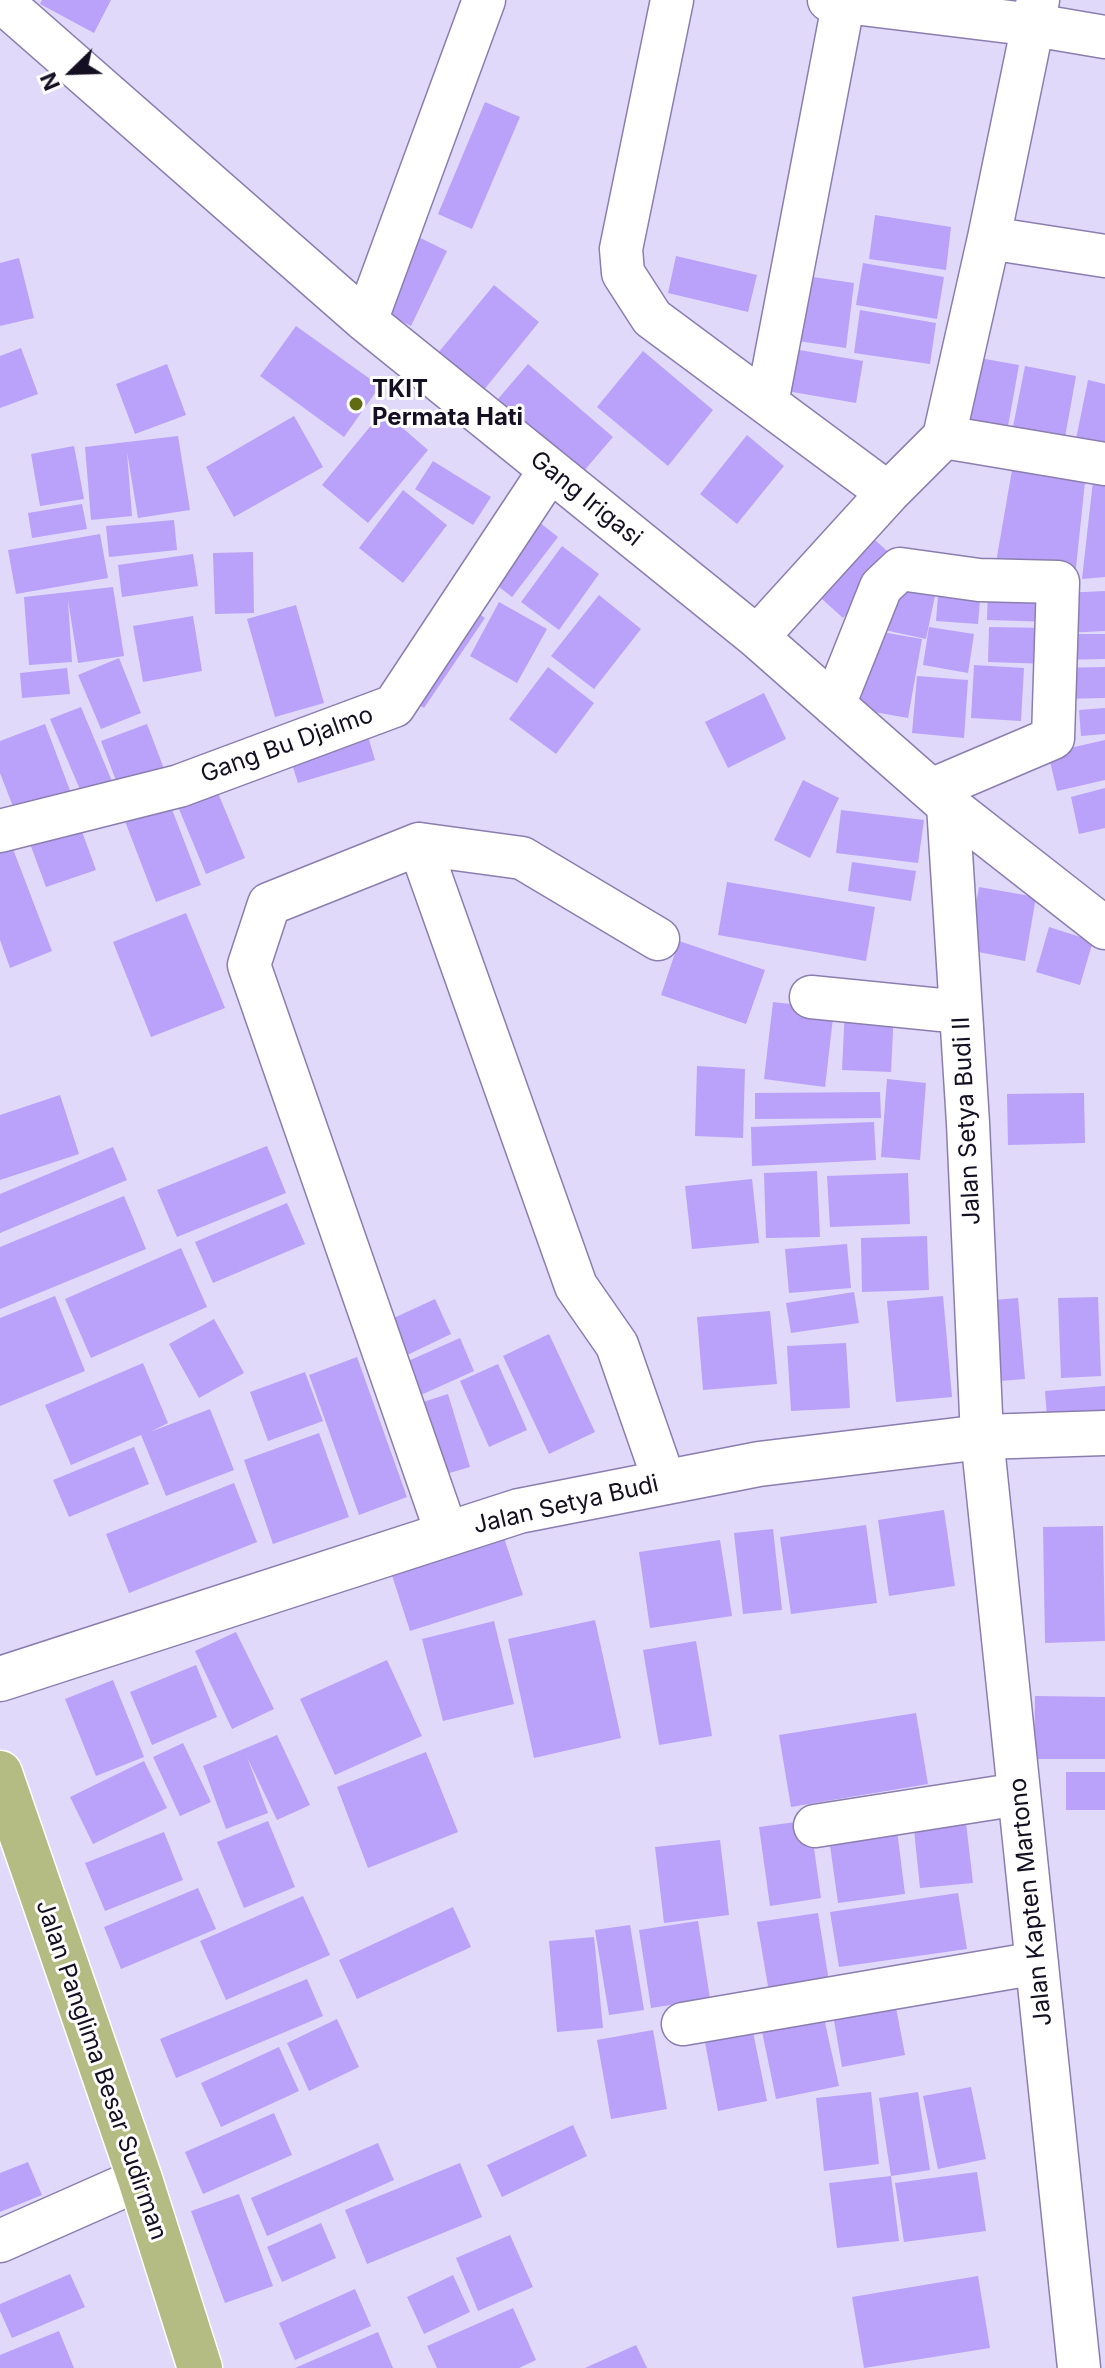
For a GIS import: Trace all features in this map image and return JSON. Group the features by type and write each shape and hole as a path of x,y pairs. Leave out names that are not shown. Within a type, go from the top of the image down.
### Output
{"main road":[{"name":"Jalan Panglima Besar Sudirman","path":"0,1773 140,2179 200,2368"}],"street":[{"name":"Gang Irigasi","path":"0,0 366,321 757,637 939,797 1105,928"},
{"path":"366,321 484,0"},
{"path":"672,0 621,249 623,273 652,318 888,493"},
{"path":"767,403 839,1 1036,12 1105,37"},
{"path":"757,637 888,493 944,437 1036,12"},
{"path":"989,238 1105,256"},
{"path":"944,437 1105,464"},
{"name":"Gang Bu Djalmo","path":"0,831 179,786 394,706 550,470"},
{"path":"834,705 881,587 900,569 979,580 1058,582 1053,738 939,797"},
{"name":"Jalan Setya Budi II","path":"939,797 961,1012 982,1437"},
{"path":"419,844 576,1286 617,1345 665,1483"},
{"path":"447,1534 249,965 269,904 419,844 522,858 658,939"},
{"path":"811,997 961,1012"},
{"name":"Jalan Setya Budi","path":"0,1679 519,1511 759,1464 982,1437 1105,1433"},
{"name":"Jalan Kapten Martono","path":"982,1437 1079,2368"},
{"path":"815,1826 1019,1794"},
{"path":"683,2024 1037,1963"},
{"path":"0,2241 140,2179"}],"building":[{"path":"42,0 111,0 94,33 40,4"},
{"path":"485,102 520,117 472,229 438,214"},
{"path":"875,215 951,227 946,270 869,259"},
{"path":"408,232 447,251 411,326 372,307"},
{"path":"676,256 757,275 748,312 668,293"},
{"path":"19,258 34,318 0,326 0,263"},
{"path":"863,263 944,277 937,319 856,305"},
{"path":"799,275 854,283 846,348 791,340"},
{"path":"494,285 539,322 483,391 438,353"},
{"path":"860,310 936,323 930,364 854,353"},
{"path":"296,326 380,386 344,437 260,376"},
{"path":"21,348 38,394 0,408 0,356"},
{"path":"788,348 863,361 856,403 781,390"},
{"path":"643,351 713,410 668,466 597,407"},
{"path":"968,356 1019,365 1007,432 955,422"},
{"path":"167,364 186,415 135,434 116,384"},
{"path":"528,364 613,437 577,479 492,406"},
{"path":"1025,366 1076,376 1064,443 1012,432"},
{"path":"1088,380 1105,384 1105,450 1075,444"},
{"path":"383,411 428,450 368,523 322,485"},
{"path":"294,416 323,467 234,517 206,467"},
{"path":"747,435 784,466 737,524 700,494"},
{"path":"178,436 190,510 138,518 127,452 132,516 91,520 85,447"},
{"path":"74,446 84,499 40,506 31,454"},
{"path":"433,461 491,497 473,525 415,489"},
{"path":"1012,470 1085,482 1075,577 994,574"},
{"path":"1093,481 1105,483 1105,577 1082,579"},
{"path":"403,490 447,525 403,583 359,548"},
{"path":"515,503 558,537 512,597 469,564"},
{"path":"82,504 87,529 32,538 28,513"},
{"path":"174,520 177,550 109,557 106,526"},
{"path":"865,531 896,559 843,618 812,590"},
{"path":"100,534 108,578 16,594 8,550"},
{"path":"562,546 599,574 559,630 521,602"},
{"path":"253,552 254,613 215,614 213,553"},
{"path":"193,554 198,586 122,597 118,565"},
{"path":"895,580 937,586 926,639 880,629"},
{"path":"939,583 981,587 978,624 936,621"},
{"path":"988,586 1054,588 1053,622 987,620"},
{"path":"113,587 124,656 78,663 68,600 72,662 29,665 24,597"},
{"path":"1105,591 1105,631 1065,633 1063,593"},
{"path":"599,595 641,629 594,689 551,656"},
{"path":"456,598 485,618 424,708 395,688"},
{"path":"499,602 547,629 517,683 470,656"},
{"path":"296,605 324,703 275,717 247,619"},
{"path":"193,616 202,671 143,682 133,626"},
{"path":"929,627 974,634 968,673 923,665"},
{"path":"989,627 1050,628 1050,664 988,662"},
{"path":"870,630 922,639 908,718 857,709"},
{"path":"1056,634 1105,634 1105,659 1056,660"},
{"path":"119,658 141,713 101,729 78,675"},
{"path":"974,665 1024,668 1021,721 971,718"},
{"path":"548,667 594,703 556,754 509,719"},
{"path":"1105,667 1105,698 1058,699 1057,668"},
{"path":"67,668 70,694 22,698 20,673"},
{"path":"917,676 968,680 964,738 912,733"},
{"path":"764,693 786,739 728,768 705,722"},
{"path":"81,707 114,786 84,799 50,719"},
{"path":"1105,708 1105,734 1081,736 1079,710"},
{"path":"362,716 375,760 298,783 284,739"},
{"path":"45,724 74,801 19,822 0,773 0,741"},
{"path":"147,724 169,782 123,799 101,741"},
{"path":"1105,740 1105,780 1057,791 1048,753"},
{"path":"803,780 839,798 810,858 774,840"},
{"path":"213,781 245,858 206,874 174,797"},
{"path":"1105,788 1105,828 1079,834 1071,797"},
{"path":"168,799 201,885 156,902 123,816"},
{"path":"841,810 924,820 918,863 836,853"},
{"path":"76,815 96,870 46,887 26,833"},
{"path":"8,836 52,951 10,968 0,940 0,839"},
{"path":"852,862 916,871 911,901 848,891"},
{"path":"727,882 875,907 866,961 718,935"},
{"path":"979,887 1036,897 1025,961 968,950"},
{"path":"186,913 225,1008 151,1037 113,942"},
{"path":"1049,927 1093,941 1080,985 1036,972"},
{"path":"679,941 765,970 746,1024 661,995"},
{"path":"773,1002 834,1009 825,1087 764,1079"},
{"path":"845,1007 894,1010 891,1072 842,1070"},
{"path":"697,1066 745,1069 743,1138 695,1136"},
{"path":"887,1079 926,1083 920,1160 881,1157"},
{"path":"880,1092 881,1118 755,1119 755,1093"},
{"path":"1084,1093 1085,1143 1008,1145 1007,1094"},
{"path":"60,1095 79,1154 0,1180 0,1115"},
{"path":"874,1122 876,1160 752,1166 751,1127"},
{"path":"267,1146 286,1193 177,1237 157,1190"},
{"path":"113,1147 127,1180 0,1233 0,1194"},
{"path":"817,1171 820,1237 766,1238 764,1173"},
{"path":"908,1173 910,1224 830,1227 827,1176"},
{"path":"752,1179 759,1243 692,1249 685,1186"},
{"path":"124,1196 146,1249 0,1309 0,1247"},
{"path":"287,1203 305,1244 213,1283 195,1242"},
{"path":"927,1236 929,1290 862,1292 861,1238"},
{"path":"847,1244 851,1288 789,1293 785,1249"},
{"path":"181,1248 207,1307 91,1358 65,1299"},
{"path":"854,1292 859,1323 791,1333 786,1303"},
{"path":"55,1296 85,1371 0,1406 0,1318"},
{"path":"943,1296 952,1397 896,1402 887,1301"},
{"path":"1098,1297 1101,1376 1061,1378 1058,1298"},
{"path":"1018,1298 1025,1379 1000,1381 993,1300"},
{"path":"435,1299 451,1334 401,1358 385,1322"},
{"path":"770,1311 777,1384 703,1390 697,1317"},
{"path":"214,1319 244,1373 199,1398 169,1344"},
{"path":"549,1334 595,1432 549,1454 503,1356"},
{"path":"460,1338 474,1371 412,1399 397,1366"},
{"path":"846,1343 850,1408 791,1411 787,1346"},
{"path":"357,1357 407,1497 359,1515 309,1375"},
{"path":"143,1363 168,1423 150,1432 210,1409 234,1470 166,1496 141,1435 71,1465 45,1405"},
{"path":"498,1364 527,1430 489,1447 460,1381"},
{"path":"305,1372 323,1421 268,1441 250,1392"},
{"path":"1105,1386 1105,1426 1048,1431 1045,1391"},
{"path":"448,1394 470,1467 446,1474 423,1402"},
{"path":"319,1433 349,1517 273,1544 244,1460"},
{"path":"134,1447 149,1484 69,1517 53,1480"},
{"path":"234,1483 257,1542 129,1593 106,1534"},
{"path":"944,1510 955,1586 889,1596 878,1520"},
{"path":"866,1525 877,1603 791,1614 780,1537"},
{"path":"1103,1526 1105,1641 1045,1643 1043,1527"},
{"path":"501,1529 523,1595 410,1631 389,1566"},
{"path":"773,1529 782,1610 743,1614 734,1533"},
{"path":"720,1540 732,1616 650,1628 639,1552"},
{"path":"595,1620 621,1738 534,1758 508,1639"},
{"path":"494,1621 514,1704 443,1721 422,1639"},
{"path":"236,1632 274,1709 232,1729 195,1651"},
{"path":"696,1641 712,1736 659,1745 643,1650"},
{"path":"387,1660 422,1736 335,1775 300,1699"},
{"path":"196,1665 217,1717 152,1745 130,1692"},
{"path":"113,1680 144,1757 96,1776 65,1699"},
{"path":"1035,1696 1105,1697 1105,1759 1034,1759"},
{"path":"916,1713 928,1784 791,1807 779,1735"},
{"path":"277,1735 310,1805 277,1820 247,1757 268,1813 226,1829 203,1766"},
{"path":"183,1743 211,1802 180,1816 153,1757"},
{"path":"426,1752 458,1832 368,1868 337,1787"},
{"path":"144,1761 167,1808 93,1844 70,1797"},
{"path":"1066,1772 1105,1772 1105,1810 1066,1810"},
{"path":"965,1814 973,1883 920,1888 913,1820"},
{"path":"810,1820 821,1898 770,1906 759,1827"},
{"path":"268,1821 295,1887 244,1908 217,1842"},
{"path":"896,1822 905,1894 838,1903 828,1831"},
{"path":"164,1832 183,1880 105,1911 85,1863"},
{"path":"720,1840 729,1915 664,1923 655,1847"},
{"path":"198,1888 216,1929 121,1969 104,1927"},
{"path":"958,1893 967,1949 839,1967 830,1912"},
{"path":"303,1896 330,1955 226,2000 200,1941"},
{"path":"453,1907 471,1947 357,1999 339,1960"},
{"path":"818,1913 830,1988 770,1998 757,1922"},
{"path":"698,1921 710,1999 651,2008 639,1930"},
{"path":"630,1925 644,2010 609,2015 595,1930"},
{"path":"594,1937 603,2028 557,2032 549,1941"},
{"path":"307,1979 323,2016 176,2078 160,2039"},
{"path":"894,1997 905,2055 842,2067 832,2009"},
{"path":"822,2009 839,2086 776,2099 760,2022"},
{"path":"337,2019 359,2067 309,2091 287,2043"},
{"path":"751,2022 767,2101 718,2111 703,2032"},
{"path":"653,2030 667,2109 611,2119 597,2040"},
{"path":"279,2047 299,2091 221,2127 201,2083"},
{"path":"971,2087 986,2159 938,2169 923,2096"},
{"path":"871,2092 879,2164 824,2171 816,2098"},
{"path":"918,2092 930,2170 891,2176 879,2098"},
{"path":"274,2113 292,2155 203,2194 185,2152"},
{"path":"573,2125 587,2156 502,2197 487,2165"},
{"path":"378,2143 394,2180 267,2236 251,2198"},
{"path":"28,2162 42,2195 0,2212 0,2173"},
{"path":"460,2163 482,2217 367,2264 345,2210"},
{"path":"977,2172 986,2231 904,2242 895,2183"},
{"path":"891,2176 899,2241 837,2248 829,2183"},
{"path":"239,2194 273,2286 225,2303 191,2211"},
{"path":"321,2223 336,2258 282,2282 267,2247"},
{"path":"510,2235 533,2287 478,2311 456,2258"},
{"path":"70,2274 85,2307 12,2338 0,2304"},
{"path":"453,2275 470,2312 424,2334 407,2297"},
{"path":"978,2276 990,2348 864,2368 852,2297"},
{"path":"355,2289 371,2326 295,2360 279,2323"},
{"path":"513,2308 536,2360 519,2368 437,2368 427,2346"},
{"path":"59,2331 74,2368 0,2368 0,2355"},
{"path":"378,2332 393,2368 295,2368"},
{"path":"636,2345 647,2368 585,2368"}],"place":[{"name":"TKIT Permata Hati","path":"356,404"}]}
